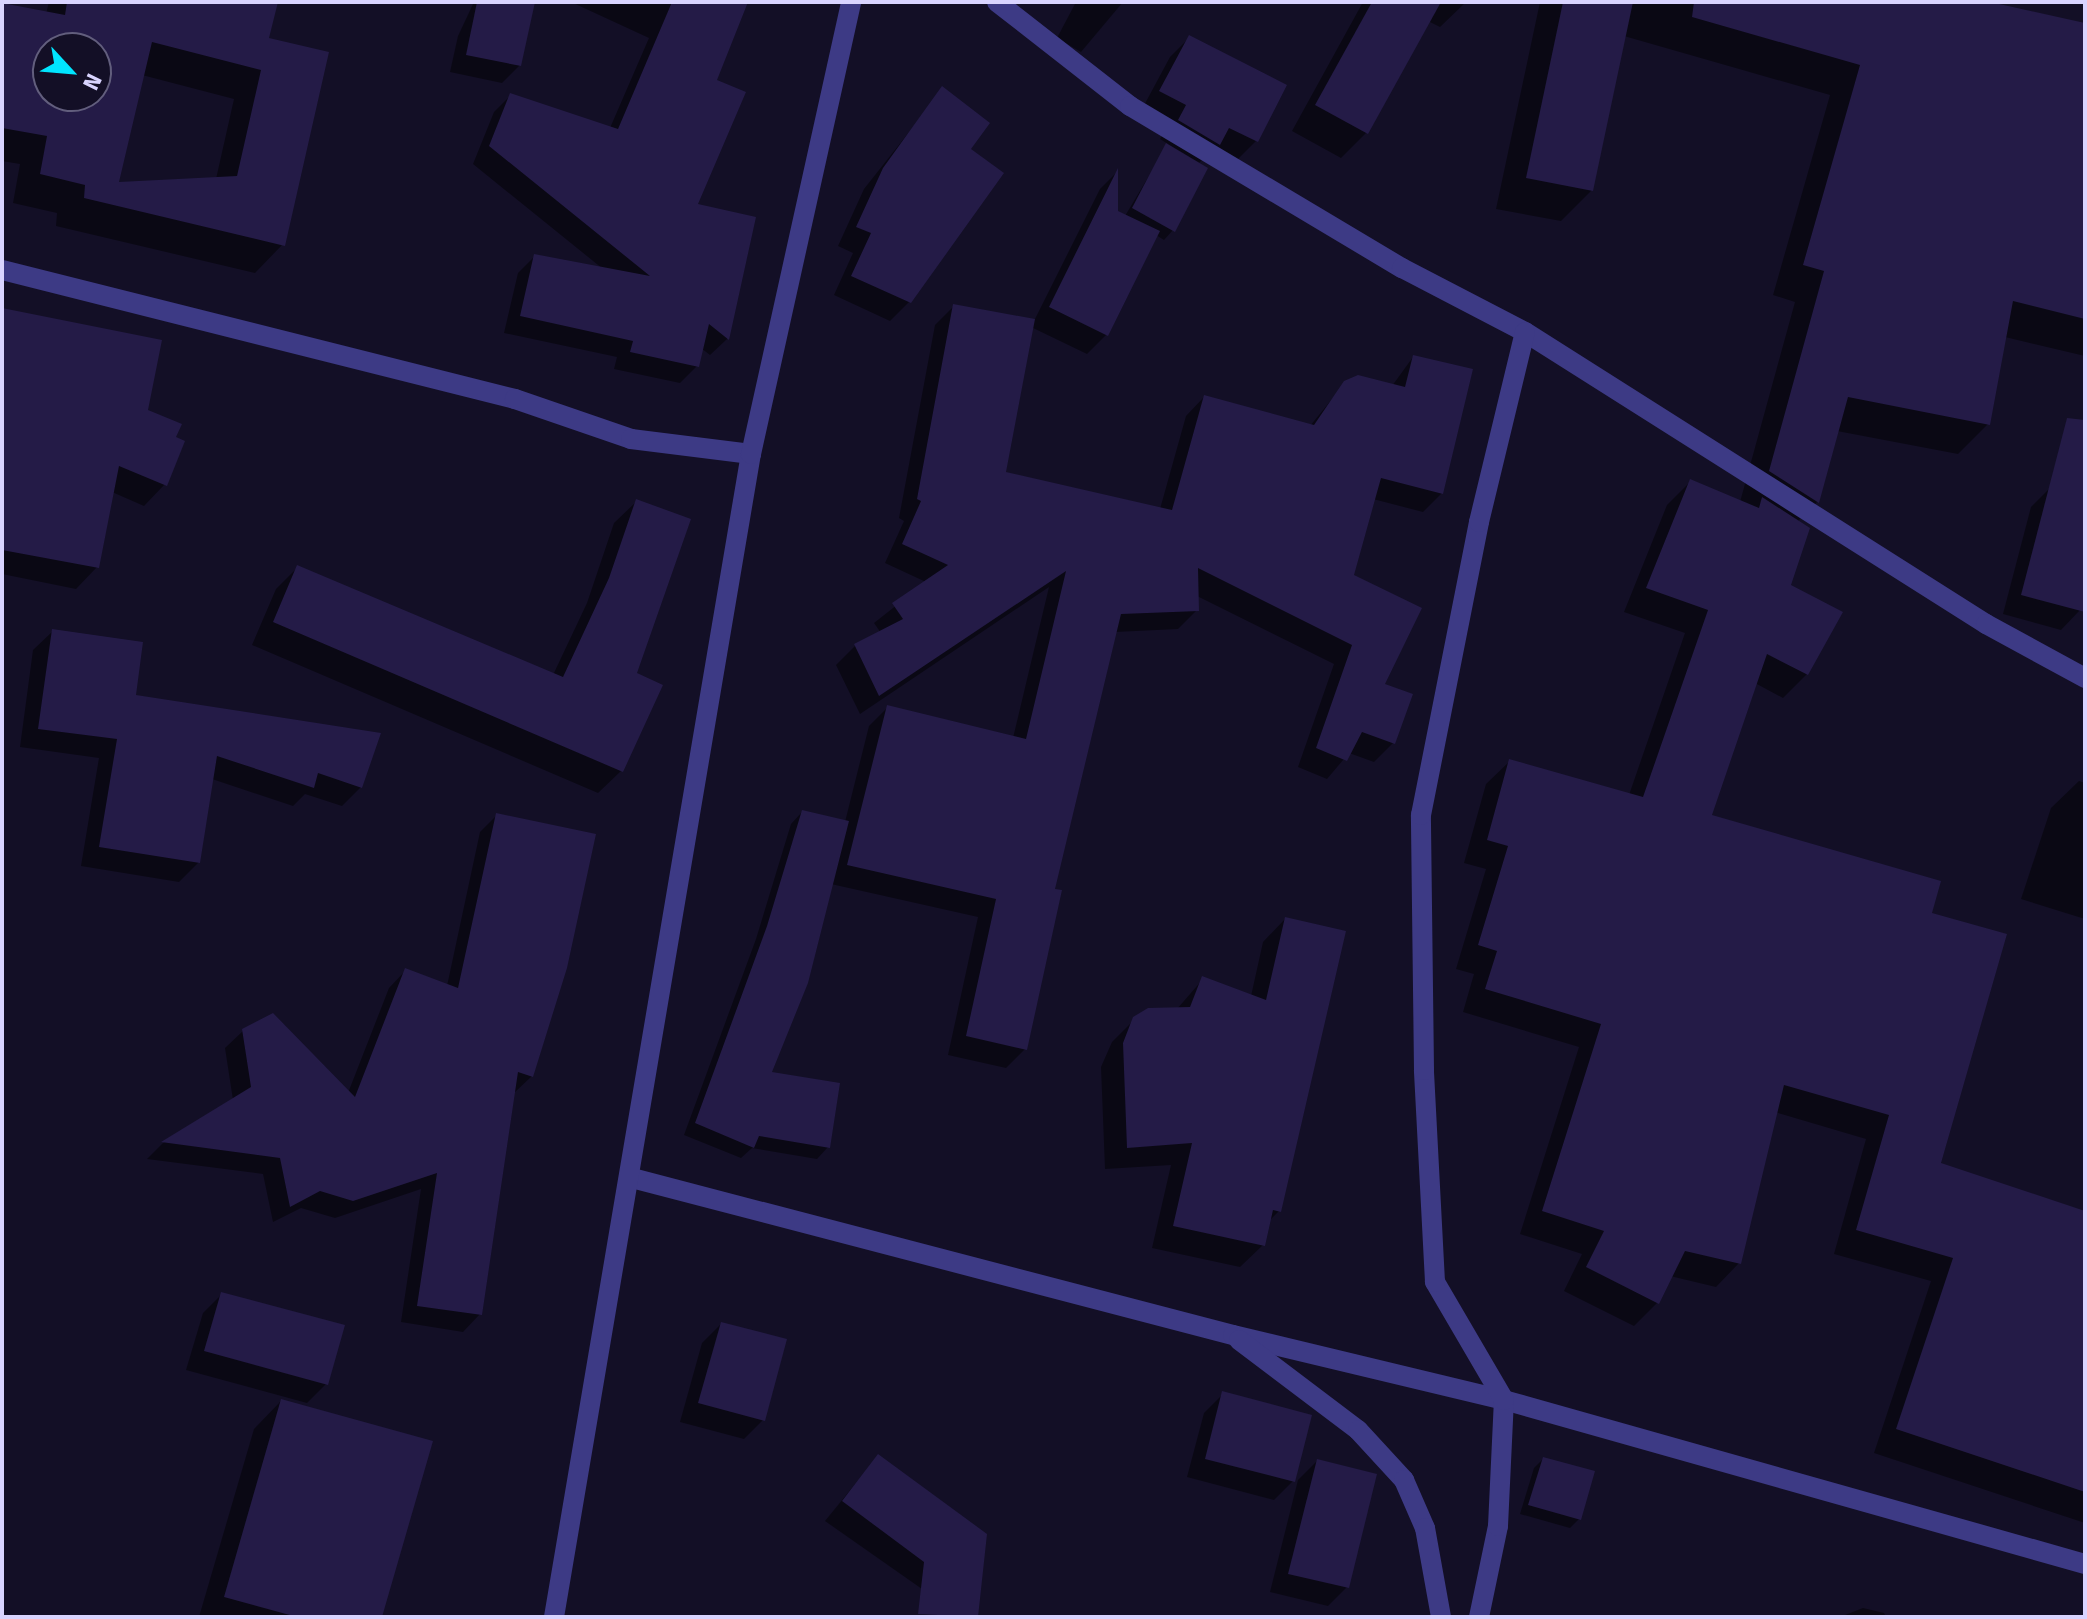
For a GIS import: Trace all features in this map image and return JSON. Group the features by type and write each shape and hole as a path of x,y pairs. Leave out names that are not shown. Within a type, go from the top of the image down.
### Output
{"street":[{"path":"554,1617 632,1178 751,454 851,2"},
{"path":"997,2 1130,106 1402,268 1525,332 1986,624 2085,678"},
{"path":"2,270 515,399 631,439 751,454"},
{"path":"1479,1617 1498,1526 1504,1400 1435,1282 1424,1070 1421,815 1479,522 1525,332"},
{"path":"632,1178 1233,1335 1504,1400 2085,1564"},
{"path":"1233,1335 1358,1430 1404,1480 1425,1528 1441,1617"}],"building":[{"path":"67,2 278,2 269,38 329,52 285,246 84,198 85,185 40,174 47,136 2,128 2,3 65,15","holes":["152,42 261,70 237,176 119,182"]},
{"path":"477,2 535,2 521,66 466,55"},
{"path":"672,2 748,2 717,80 746,92 698,204 756,217 729,340 709,324 699,367 630,352 633,341 520,316 534,254 650,276 489,146 510,93 618,129"},
{"path":"1372,2 1441,2 1368,134 1315,105"},
{"path":"1563,2 1633,2 1593,191 1526,178"},
{"path":"1694,2 1990,2 2085,23 2085,319 2013,301 1990,425 1848,397 1819,503 1769,471 1824,271 1803,265 1860,65 1692,17"},
{"path":"1189,35 1287,85 1258,142 1229,128 1220,145 1178,120 1186,105 1159,91"},
{"path":"942,86 990,123 971,149 1004,173 911,303 851,276 871,233 856,227 883,168"},
{"path":"1166,143 1208,168 1175,232 1132,208"},
{"path":"1118,168 1118,211 1160,231 1108,336 1049,307"},
{"path":"953,304 1035,319 1006,472 1172,510 1204,395 1314,425 1344,381 1358,375 1405,387 1413,355 1473,369 1443,494 1381,478 1354,575 1422,608 1385,684 1413,694 1395,744 1362,732 1347,761 1316,748 1352,645 1198,568 1199,611 1121,614 1055,889 1062,890 1027,1050 966,1036 996,899 847,865 887,705 1026,739 1066,571 879,696 854,644 903,619 892,603 948,565 902,544 921,501 917,499"},
{"path":"2,308 162,340 148,410 182,424 176,437 185,441 167,486 119,466 99,568 2,550"},
{"path":"2067,418 2085,420 2085,612 2021,595"},
{"path":"1690,479 1759,508 1762,497 1810,528 1791,585 1843,612 1808,675 1767,654 1712,815 1941,881 1932,913 2007,934 1941,1163 2085,1211 2085,1492 1896,1429 1953,1258 1856,1230 1889,1115 1784,1085 1741,1264 1685,1251 1659,1304 1586,1267 1604,1231 1542,1211 1601,1024 1485,989 1497,951 1478,945 1508,846 1487,840 1509,759 1643,797 1708,610 1646,588"},
{"path":"636,499 691,519 637,673 663,685 623,772 273,622 297,565 563,677 609,578"},
{"path":"52,629 143,642 136,695 381,733 362,788 318,773 314,788 217,756 200,863 99,847 117,739 38,729"},
{"path":"802,810 849,821 808,983 772,1072 840,1083 830,1148 759,1136 754,1148 695,1123 767,926"},
{"path":"496,813 596,834 567,968 533,1077 518,1072 482,1315 417,1306 437,1173 353,1201 320,1191 290,1207 280,1158 161,1142 251,1087 242,1029 273,1013 355,1097 405,968 458,988"},
{"path":"1285,917 1346,931 1281,1212 1273,1210 1265,1246 1173,1226 1192,1143 1127,1148 1123,1043 1133,1017 1148,1008 1190,1007 1202,976 1266,1000"},
{"path":"221,1292 345,1325 328,1385 204,1351"},
{"path":"721,1322 787,1339 765,1421 698,1403"},
{"path":"1222,1391 1312,1415 1295,1482 1205,1459"},
{"path":"281,1399 433,1441 382,1617 297,1617 224,1597"},
{"path":"878,1454 987,1534 978,1617 918,1614 924,1562 842,1501"},
{"path":"1543,1457 1595,1471 1581,1520 1528,1505"},
{"path":"1317,1459 1377,1474 1349,1588 1288,1574"}]}
